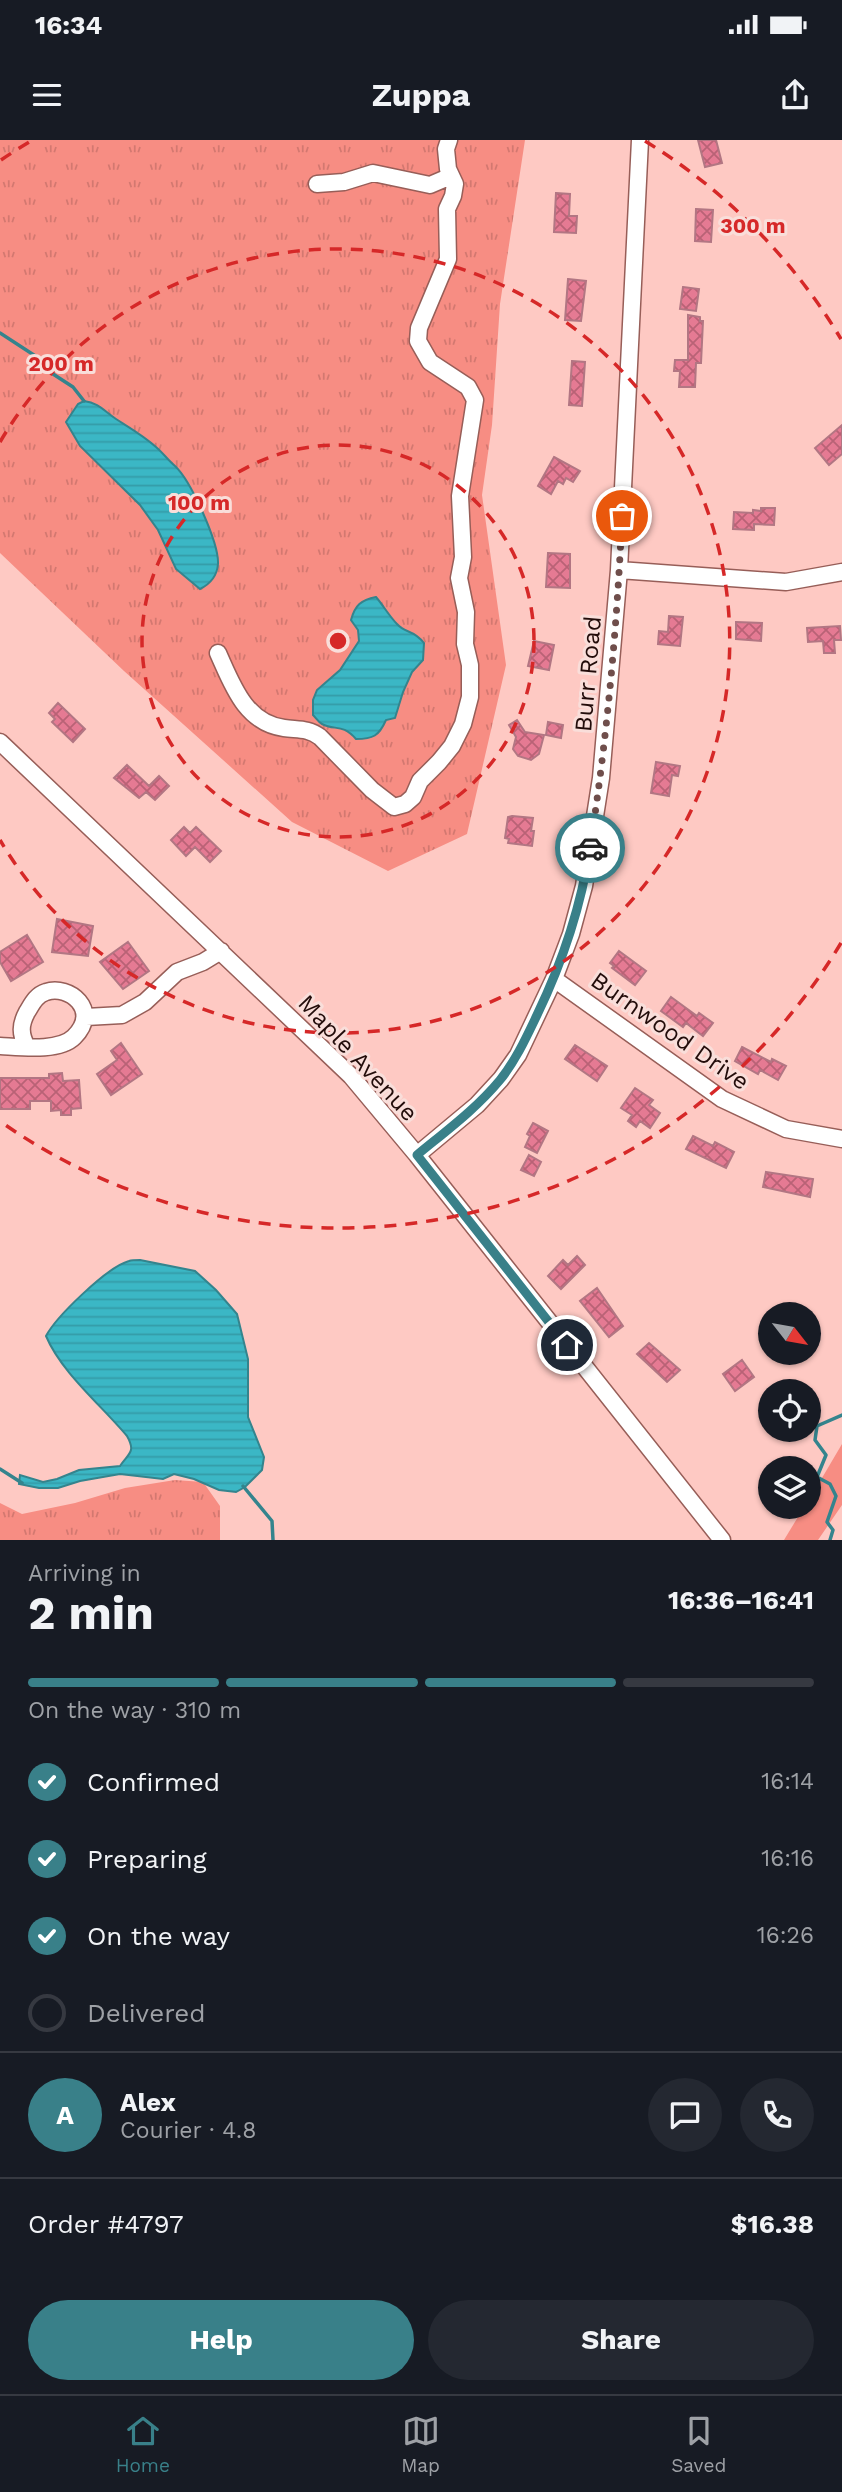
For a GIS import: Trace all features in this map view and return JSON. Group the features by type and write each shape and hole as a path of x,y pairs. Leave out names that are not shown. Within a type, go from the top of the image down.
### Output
{"street":[{"path":"218,653 248,710 266,723 282,728 310,730 372,790 394,807 405,804 413,797 420,781 452,746 463,724 470,696 470,665 466,644 466,611 459,578 463,557 460,496 475,400 468,387 430,362 418,341 419,328 448,259 447,209 455,184 448,169 446,149 449,140"},
{"name":"Burr Road","path":"417,1155 477,1105 518,1055 554,979 571,934 584,886 601,778 619,570 640,140"},
{"path":"317,184 344,182 373,173 430,185 451,176"},
{"path":"619,570 786,582 842,572"},
{"name":"Maple Avenue","path":"0,742 351,1076 417,1155 722,1540"},
{"path":"86,1017 122,1015 145,1002 177,972 203,962 221,951"},
{"name":"Burnwood Drive","path":"554,979 722,1099 786,1129 842,1139"},
{"path":"0,1046 44,1048 72,1040 86,1017 84,1007 72,996 47,991 34,1000 23,1020 21,1036 27,1047"}],"green space":[{"path":"0,140 525,140 500,304 492,425 482,495 506,665 467,834 388,871 292,822 124,671 0,553"},
{"path":"842,1444 842,1505 818,1540 784,1540 797,1519 821,1519 821,1480"},
{"path":"175,1480 203,1482 220,1506 220,1540 0,1540 0,1503 22,1514 75,1503 125,1488"}],"water":[{"path":"84,401 98,405 151,443 175,466 189,485 209,528 217,554 216,573 204,587 200,589 176,569 158,530 140,505 80,446 66,422 78,404"},
{"path":"376,597 397,624 424,643 423,660 412,672 395,718 386,720 375,736 356,739 343,729 319,722 313,715 313,700 317,690 340,670 359,641 358,630 351,620 354,611 366,600"},
{"path":"140,1260 195,1271 237,1314 248,1359 248,1417 264,1457 262,1470 236,1492 219,1490 174,1474 163,1479 120,1474 58,1488 19,1484 20,1475 43,1482 79,1470 120,1466 130,1452 127,1436 61,1363 46,1336 60,1317 96,1282 120,1265"}],"building":[{"path":"698,140 716,140 722,163 705,167"},
{"path":"556,193 570,194 569,216 577,216 576,233 554,232"},
{"path":"696,209 713,210 711,242 695,241"},
{"path":"568,279 586,281 581,321 565,320"},
{"path":"683,287 699,289 696,311 680,309"},
{"path":"688,315 700,317 700,321 703,321 701,363 696,363 695,387 679,387 680,371 674,371 675,360 688,360"},
{"path":"572,361 585,362 582,406 569,405"},
{"path":"842,425 842,454 829,465 815,448"},
{"path":"554,457 580,471 573,482 566,478 563,484 558,481 551,494 538,486"},
{"path":"761,508 775,508 774,525 754,524 754,530 733,529 734,512 753,513 753,510 761,511"},
{"path":"548,553 570,554 570,588 546,587"},
{"path":"669,616 683,617 680,646 658,644 659,631 668,632"},
{"path":"736,622 762,623 761,641 736,639"},
{"path":"840,626 841,640 834,640 835,653 824,653 823,641 808,642 807,628"},
{"path":"534,641 554,645 549,670 528,666"},
{"path":"58,703 85,729 73,742 52,722 55,719 49,713"},
{"path":"517,720 525,732 544,735 539,754 531,760 518,756 513,749 516,737 509,725"},
{"path":"548,722 563,725 561,738 546,735"},
{"path":"656,762 680,766 678,776 672,775 669,796 651,793"},
{"path":"127,765 149,786 159,776 169,786 155,800 146,792 139,798 114,778"},
{"path":"508,817 533,818 532,846 508,843 509,839 505,838"},
{"path":"184,827 190,833 196,827 221,851 210,862 195,847 186,856 171,840"},
{"path":"57,919 93,926 88,956 52,952"},
{"path":"27,935 43,962 11,981 0,962 0,952"},
{"path":"128,942 149,971 123,989 100,962"},
{"path":"619,951 646,971 635,985 612,968 614,966 610,963"},
{"path":"671,997 697,1016 699,1013 713,1023 703,1036 686,1023 683,1027 661,1011"},
{"path":"121,1043 142,1074 111,1095 97,1074 117,1060 111,1051"},
{"path":"575,1045 607,1066 597,1081 565,1059"},
{"path":"742,1047 771,1062 772,1059 786,1066 778,1080 760,1070 758,1074 735,1061"},
{"path":"62,1073 63,1081 79,1080 81,1108 71,1109 71,1115 61,1115 61,1110 51,1111 51,1101 30,1101 30,1109 0,1109 0,1078 49,1078 49,1074"},
{"path":"635,1088 653,1100 649,1105 660,1113 650,1128 640,1121 636,1127 628,1121 632,1115 621,1108"},
{"path":"533,1123 548,1131 537,1153 525,1147 530,1136 527,1134"},
{"path":"693,1136 713,1146 715,1142 734,1152 726,1168 686,1149"},
{"path":"529,1155 541,1162 534,1176 521,1170"},
{"path":"766,1172 813,1179 810,1197 763,1187"},
{"path":"577,1256 585,1265 561,1289 548,1276 563,1260 568,1265"},
{"path":"597,1288 623,1326 609,1337 580,1301"},
{"path":"649,1343 680,1370 667,1382 637,1354"},
{"path":"742,1360 754,1377 735,1391 723,1374"}],"waterway":[{"path":"0,333 40,359 53,374 73,387 84,401"},
{"path":"830,1540 833,1530 827,1522 836,1496 830,1484 817,1477 826,1455 815,1440 817,1426 842,1415"},
{"path":"0,1469 22,1483"},
{"path":"243,1486 272,1521 273,1540"}],"way so far":[{"path":"590,848 601,778 622,516"}],"route":[{"path":"567,1345 417,1155 477,1105 518,1055 554,979 571,934 584,886 590,848"}]}
